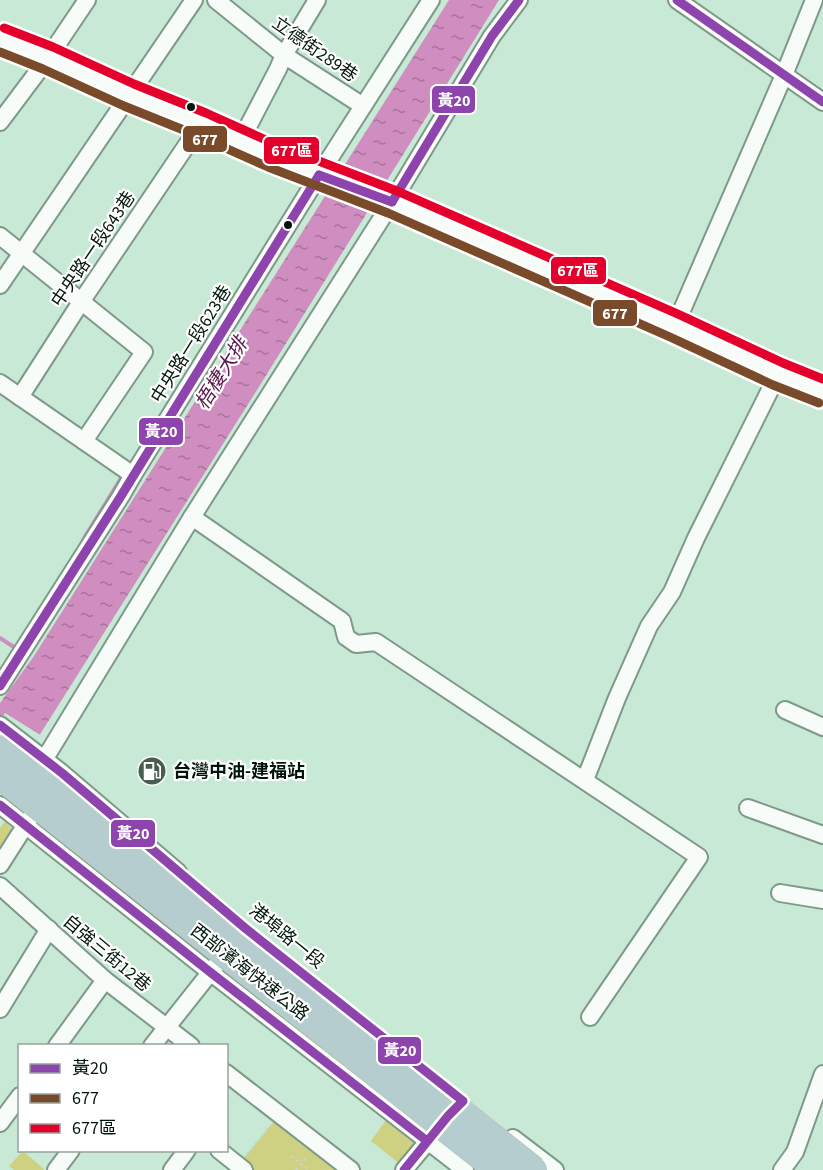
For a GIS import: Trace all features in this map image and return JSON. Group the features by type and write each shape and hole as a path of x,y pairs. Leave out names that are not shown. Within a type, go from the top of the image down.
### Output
{"highway":[{"path":"0,737 195,892 209,926"},
{"name":"西部濱海快速公路","path":"0,748 500,1170"},
{"name":"西部濱海快速公路","path":"0,776 209,926 534,1170"},
{"path":"0,791 97,868 172,919 209,926"}],"street":[{"path":"0,122 48,58 87,0"},
{"path":"0,285 194,0"},
{"name":"立德街289巷","path":"216,0 284,55 363,106"},
{"path":"240,142 284,55 317,0"},
{"name":"中央路一段623巷","path":"0,686 121,496 132,475 325,177 363,106 431,0"},
{"path":"44,760 386,200 492,36 519,0"},
{"path":"677,0 823,102"},
{"path":"675,326 784,75 814,0"},
{"path":"0,39 240,142 386,200 823,392"},
{"name":"中央路一段643巷","path":"20,397 201,124"},
{"path":"0,236 144,351 84,441"},
{"path":"585,780 617,698 649,626 672,592 696,538 778,374"},
{"path":"0,383 132,475"},
{"path":"192,517 342,621 346,637 356,644 376,642 699,857 590,1017"},
{"path":"785,710 823,727"},
{"name":"港埠路一段","path":"0,725 62,773 245,928 462,1101 555,1170"},
{"path":"0,761 448,1116 478,1141 500,1170"},
{"path":"0,865 62,773"},
{"path":"0,805 465,1170"},
{"path":"748,808 823,835"},
{"name":"自強三街12巷","path":"0,886 105,980 188,1044"},
{"path":"780,893 823,900"},
{"path":"153,1044 245,928"},
{"path":"0,1009 50,930"},
{"path":"58,1044 105,980"},
{"path":"782,1170 795,1152 823,1074"},
{"path":"228,1075 351,1170"},
{"path":"0,1123 18,1099"},
{"path":"404,1170 462,1101"},
{"path":"478,1141 540,1170"},
{"path":"56,1170 70,1152"},
{"path":"172,1170 186,1152"},
{"path":"221,1152 241,1168"}],"path":[{"path":"241,1168 280,1114"},
{"path":"291,1156 309,1170"},
{"path":"296,1170 306,1157"}],"green space":[{"path":"5,821 18,837 0,864 0,828"},
{"path":"391,1113 427,1141 405,1168 371,1141"},
{"path":"280,1114 351,1170 244,1170 238,1165"},
{"path":"24,1152 44,1169 14,1170 9,1166"}],"water":[{"name":"梧棲大排","path":"449,0 499,0 0,798 0,703 34,656"}],"pier":[{"path":"5,713 42,736 3,800 0,801 0,721"}],"waterway":[{"path":"83,540 123,475"},
{"path":"0,638 17,649"}],"transit line":[{"name":"黃20","path":"392,202 492,36 519,0"},
{"name":"黃20","path":"677,0 823,102"},
{"name":"677區","path":"4,28 53,47 277,145 397,191 823,379"},
{"name":"677","path":"0,52 268,167 388,213 670,337 773,385 819,403"},
{"name":"黃20","path":"319,175 392,202"},
{"name":"黃20","path":"0,686 121,496 319,175"},
{"name":"黃20","path":"0,725 62,773 245,928 463,1101 404,1170"},
{"name":"黃20","path":"0,805 427,1141"}],"place":[{"name":"台灣中油-建福站","path":"152,771"}]}
